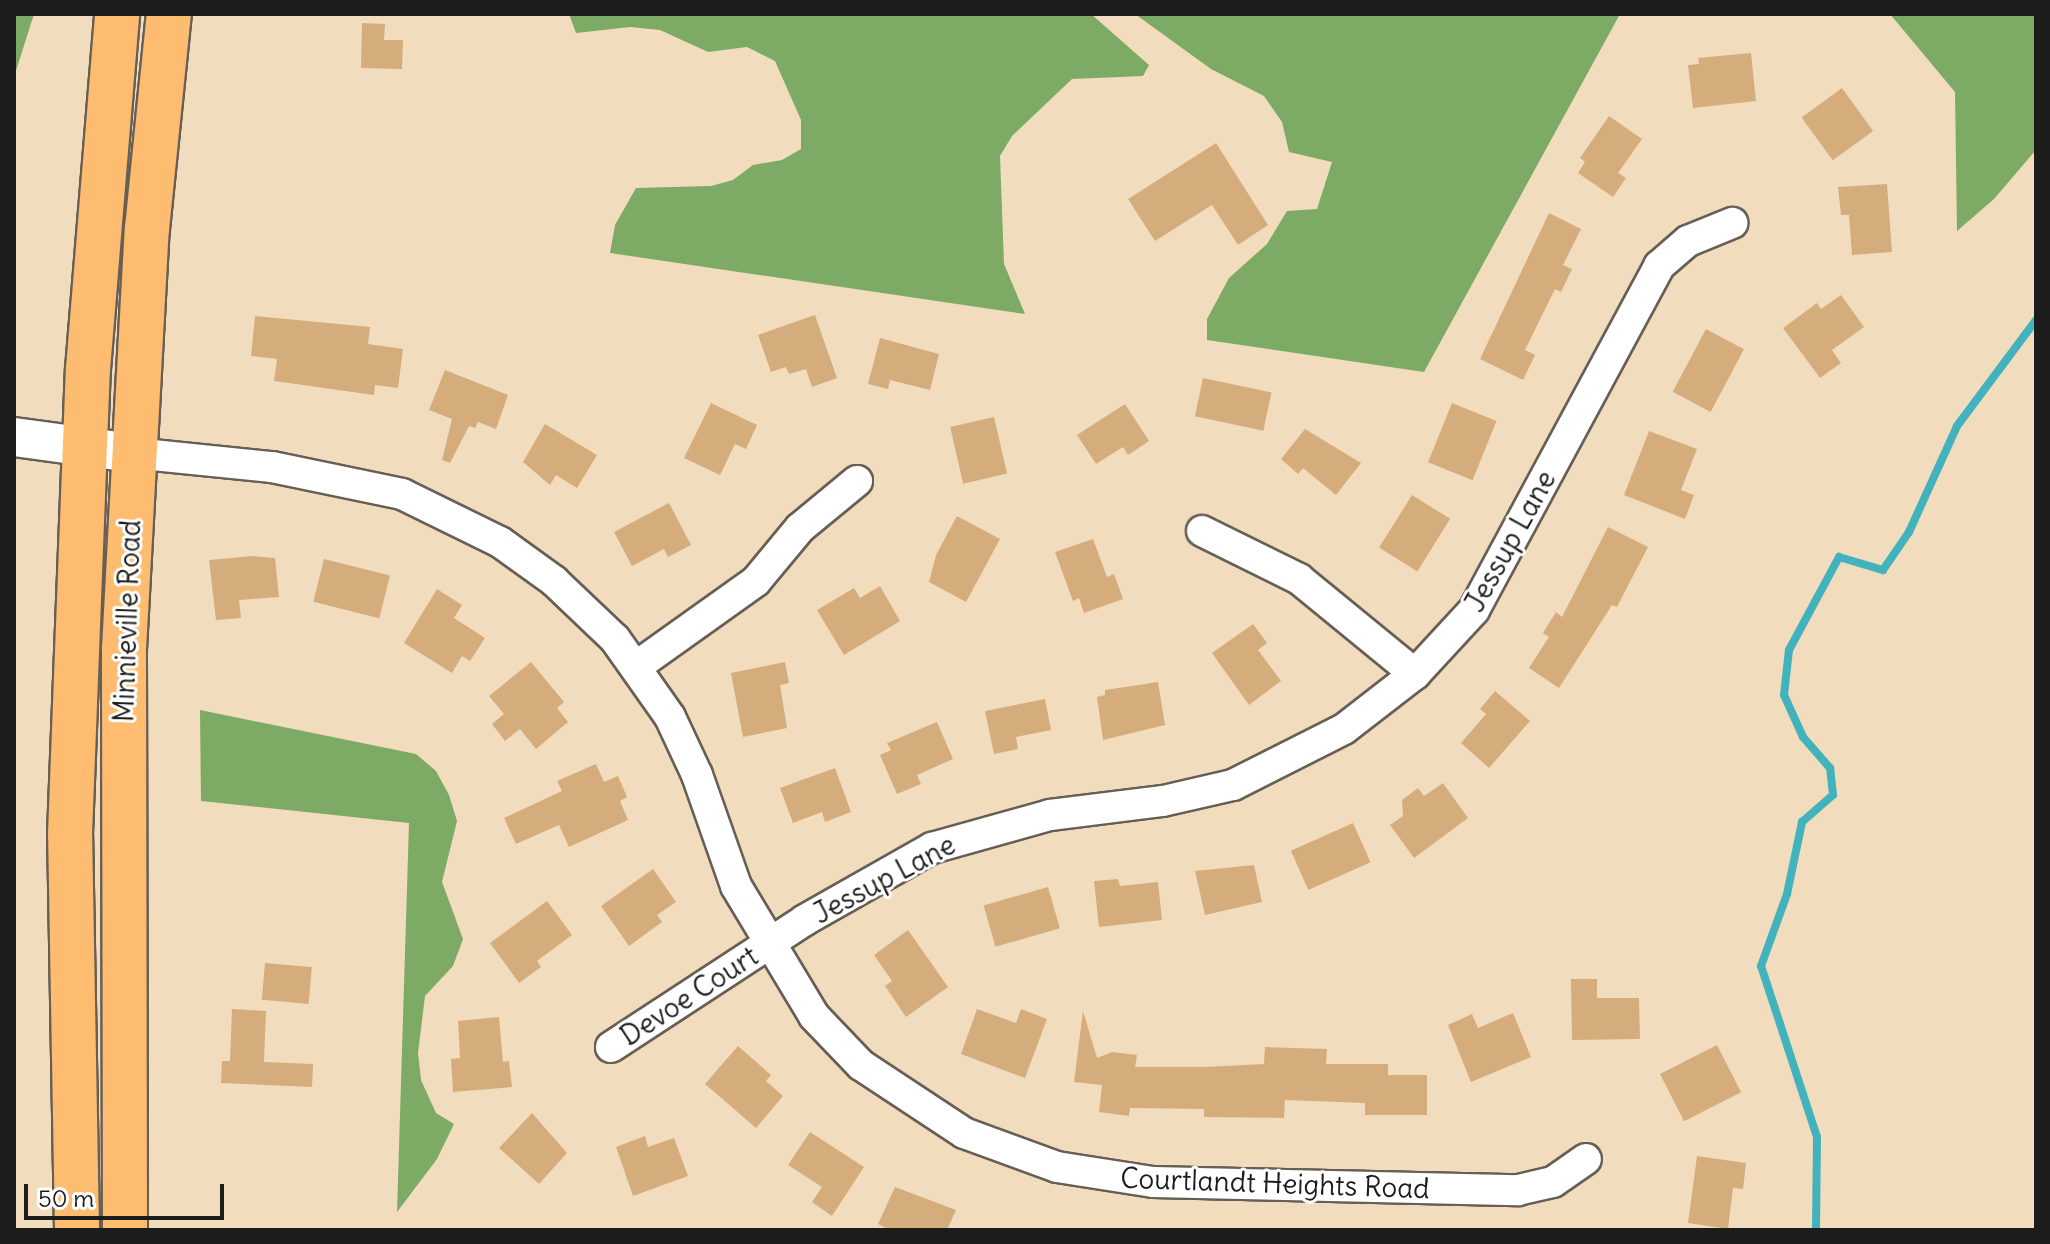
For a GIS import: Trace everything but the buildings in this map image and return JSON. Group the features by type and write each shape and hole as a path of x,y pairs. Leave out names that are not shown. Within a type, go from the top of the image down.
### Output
{"main road":[{"name":"Minnieville Road","path":"77,1230 70,834 85,446 117,14"},
{"name":"Minnieville Road","path":"125,1230 124,649 147,229 169,14"}],"street":[{"name":"Jessup Lane","path":"767,945 932,848 1050,815 1199,794 1262,773 1344,729 1415,674 1474,610 1659,266 1688,241 1732,223"},
{"path":"14,437 133,453"},
{"name":"Courtlandt Heights Road","path":"133,453 299,471 352,481 427,504 500,542 554,581 637,666 685,745 730,872 767,945 814,1016 861,1065 964,1133 1057,1167 1153,1182 1518,1190 1553,1182 1586,1159"},
{"path":"637,666 756,581 800,528 857,481"},
{"path":"1202,531 1299,579 1415,674"},
{"name":"Devoe Court","path":"611,1047 767,945"}],"green space":[{"path":"14,14 34,14 14,77"},
{"path":"569,14 1091,14 1149,65 1143,76 1072,79 1012,136 1000,156 1004,264 1025,314 610,253 615,225 636,188 711,186 733,180 753,165 782,160 801,149 801,120 775,61 747,47 708,52 660,30 630,27 576,33"},
{"path":"1135,14 1620,14 1424,372 1207,340 1207,319 1229,278 1267,244 1287,211 1317,209 1332,162 1289,152 1282,122 1264,96 1211,69"},
{"path":"1890,14 2036,14 2036,150 1994,199 1957,231 1955,92"},
{"path":"200,710 416,754 436,771 449,795 457,821 442,882 463,939 453,966 425,996 418,1053 421,1080 436,1113 454,1124 437,1159 397,1212 409,823 201,801"}],"waterway":[{"path":"1816,1230 1817,1137 1761,966 1787,894 1802,822 1833,795 1830,768 1803,737 1784,695 1789,650 1839,557 1883,570 1909,532 1957,426 2036,320"}]}
